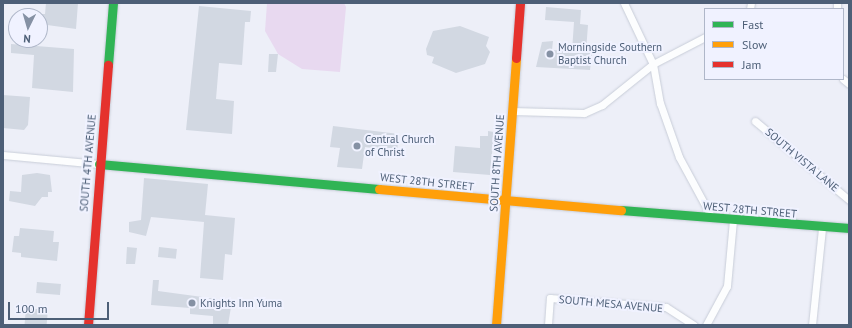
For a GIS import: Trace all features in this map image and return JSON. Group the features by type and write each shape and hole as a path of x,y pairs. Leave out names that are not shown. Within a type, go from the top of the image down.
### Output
{"street":[{"name":"SOUTH 4TH AVENUE","path":"88,325 99,164 113,3"},
{"name":"SOUTH 8TH AVENUE","path":"496,325 520,3"},
{"path":"624,3 652,64 660,103 679,157 712,218"},
{"path":"512,111 584,113 602,105 652,64 704,38"},
{"name":"SOUTH VISTA LANE","path":"755,121 849,200"},
{"name":"WEST 28TH STREET","path":"3,155 506,202 822,228 849,228"},
{"path":"706,325 728,286 733,220"},
{"path":"812,325 822,228"},
{"name":"SOUTH MESA AVENUE","path":"548,325 550,298 666,307 694,325"}],"shaded area":[{"path":"267,3 344,3 346,7 340,72 302,69 278,54 265,31"}],"building":[{"path":"46,3 78,3 76,29 48,25 48,8 46,8"},
{"path":"199,6 251,11 250,22 245,22 242,65 219,63 216,99 234,101 232,134 186,130"},
{"path":"546,7 581,10 580,24 588,25 586,51 592,52 590,70 536,67 542,42 553,41 552,50 572,51 574,22 545,20"},
{"path":"460,26 489,37 486,46 490,52 485,64 456,73 432,63 434,57 427,55 426,49 433,31"},
{"path":"48,47 74,49 73,92 32,88 34,55 11,53 11,48"},
{"path":"269,54 278,54 276,72 268,72"},
{"path":"3,95 30,97 28,125 24,130 3,128"},
{"path":"333,126 399,134 397,151 365,147 362,169 337,167 340,148 330,147"},
{"path":"488,131 494,132 490,175 453,172 455,146 480,148 480,136 488,136"},
{"path":"37,173 50,175 52,192 48,192 48,197 42,197 35,206 9,201 10,191 21,192 22,175"},
{"path":"144,178 208,184 205,215 235,218 232,255 225,254 223,280 200,278 204,222 151,217 146,236 129,232 129,222 141,220"},
{"path":"20,228 54,231 53,242 59,242 57,261 21,257 21,253 12,252 14,236 19,236"},
{"path":"127,247 137,248 135,264 126,264"},
{"path":"159,247 177,249 176,259 158,257"},
{"name":"Knights Inn Yuma","path":"153,280 159,280 158,291 232,301 228,325 213,325 213,316 190,314 190,308 151,305"},
{"path":"37,282 61,284 60,295 36,293"},
{"path":"26,308 48,310 47,325 25,325"}],"traffic: fast":[{"path":"108,65 113,3"},
{"path":"99,164 379,189"},
{"path":"621,210 849,228"}],"traffic: slow":[{"path":"496,325 516,58"},
{"path":"379,189 621,210"}],"traffic: jam":[{"path":"516,58 520,3"},
{"path":"88,325 108,65"}],"place":[{"name":"Morningside Southern Baptist Church","path":"550,54"},
{"name":"Central Church of Christ","path":"357,146"},
{"name":"Knights Inn Yuma","path":"192,303"}]}
